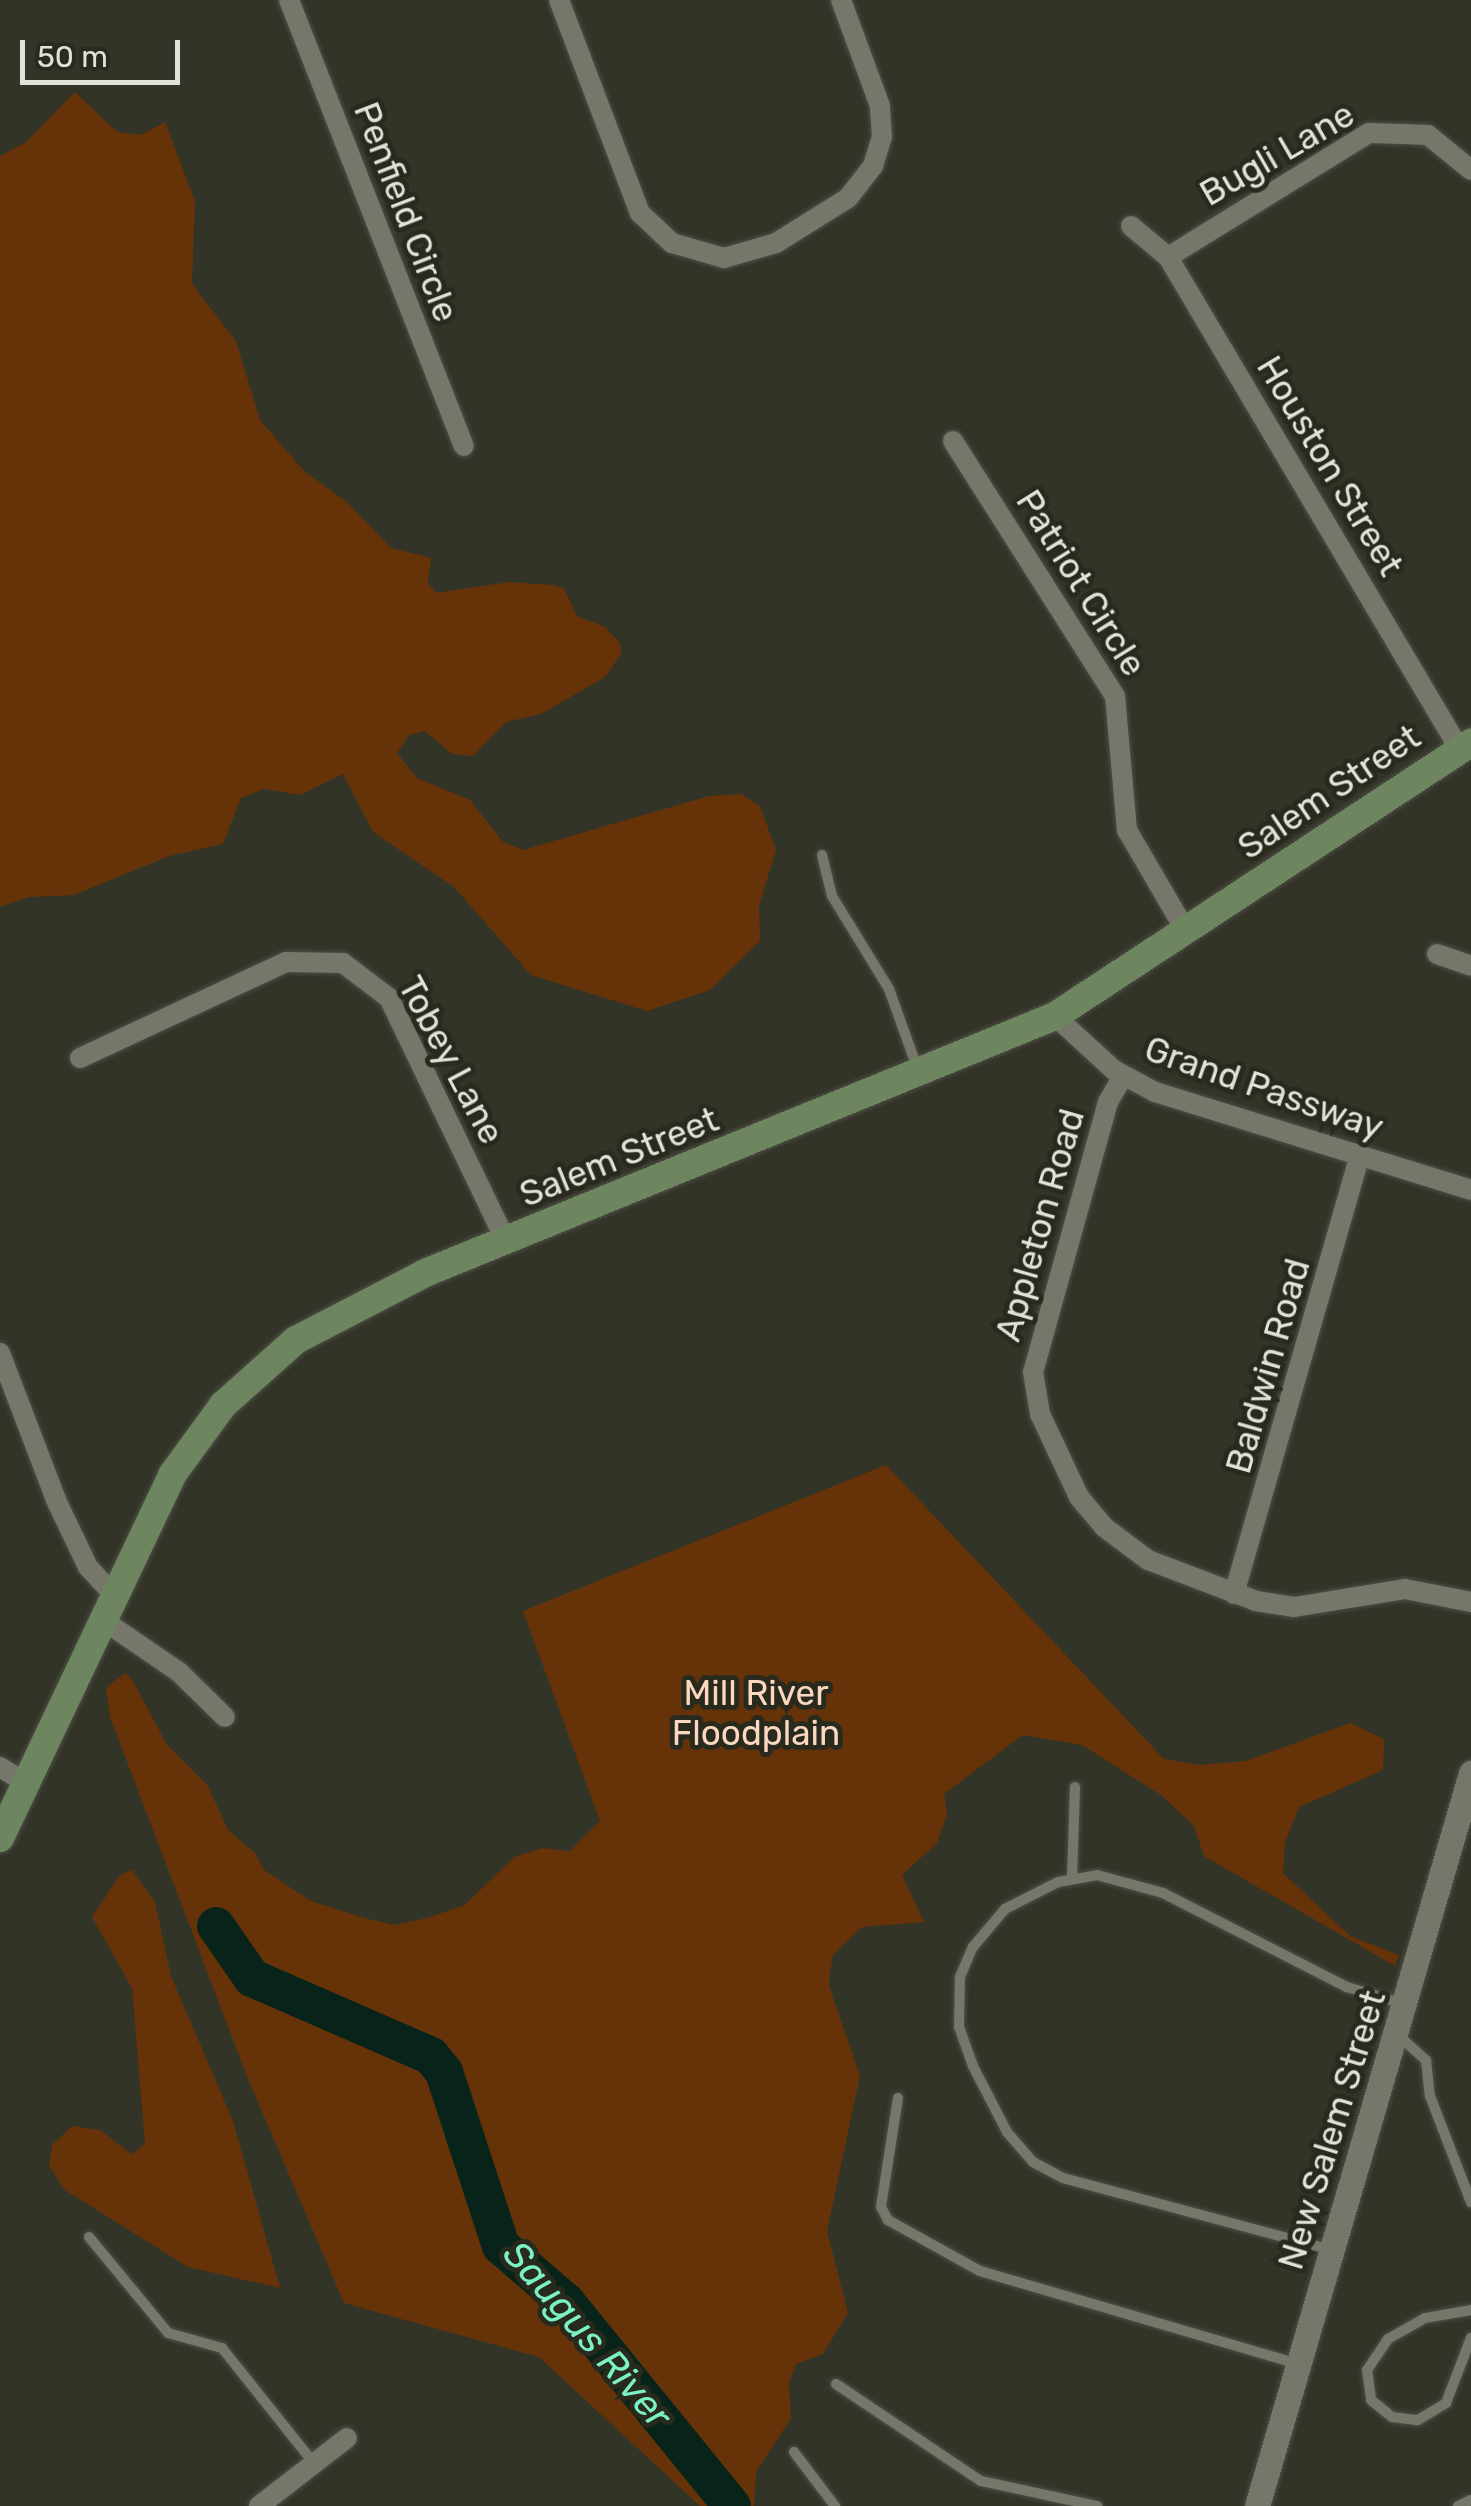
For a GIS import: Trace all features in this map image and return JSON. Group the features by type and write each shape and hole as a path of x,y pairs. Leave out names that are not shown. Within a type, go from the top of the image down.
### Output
{"main road":[{"name":"Salem Street","path":"0,1838 106,1606 184,1456 260,1369 355,1304 920,1076 1055,1016 1187,933 1466,746"}],"street":[{"name":"Penfield Circle","path":"289,0 464,446"},
{"path":"559,0 640,213 672,244 724,258 756,252 808,224 848,198 874,166 882,137 880,106 841,0"},
{"name":"Bugli Lane","path":"1168,257 1370,133 1428,135 1471,170"},
{"name":"Houston Street","path":"1131,226 1168,257 1466,746"},
{"name":"Patriot Circle","path":"953,441 1116,696 1127,830 1187,933"},
{"path":"1437,954 1471,966"},
{"name":"Tobey Lane","path":"80,1058 286,962 343,963 389,998 506,1242"},
{"name":"Grand Passway","path":"1055,1016 1123,1076 1188,1105 1471,1190"},
{"name":"Appleton Road","path":"1123,1076 1110,1098 1036,1350 1038,1404 1069,1480 1104,1527 1148,1560 1234,1594 1294,1607 1406,1589 1471,1602"},
{"name":"Baldwin Road","path":"1234,1594 1360,1155"},
{"path":"0,1353 56,1500 106,1606 224,1717"},
{"path":"0,1767 26,1783"},
{"name":"New Salem Street","path":"1258,2506 1471,1774"},
{"path":"258,2506 347,2438"}],"lane":[{"path":"822,855 832,896 889,990 920,1076"},
{"path":"1072,1878 1076,1787"},
{"path":"1333,2250 1063,2178 1016,2144 959,2027 960,1977 994,1918 1026,1895 1072,1878 1112,1876 1163,1894 1347,1987 1406,2005"},
{"path":"1398,2034 1426,2060 1430,2096 1471,2202"},
{"path":"898,2098 881,2207 888,2220 980,2270 1299,2364"},
{"path":"89,2237 168,2332 222,2348 312,2462"},
{"path":"1471,2310 1425,2318 1388,2339 1367,2370 1371,2400 1392,2417 1418,2420 1446,2403 1471,2338"},
{"path":"836,2384 980,2481 1096,2506"},
{"path":"794,2452 835,2506"},
{"path":"1458,2506 1471,2500"}],"green space":[{"path":"75,92 117,132 141,135 165,122 195,201 192,284 236,341 260,420 304,471 347,502 391,548 431,558 428,583 436,593 509,582 553,585 564,589 577,616 605,627 620,643 621,654 605,677 541,714 506,722 473,756 452,754 425,731 409,735 397,753 417,778 470,800 503,842 523,850 709,796 741,794 760,806 776,850 759,906 760,941 710,990 647,1011 531,975 454,887 373,832 343,774 300,795 264,789 241,798 223,844 169,856 74,895 29,897 0,907 0,156 25,143"},
{"name":"Mill River Floodplain","path":"886,1465 1164,1759 1200,1765 1246,1761 1350,1723 1384,1739 1383,1770 1299,1807 1285,1842 1283,1873 1350,1936 1399,1955 1395,1966 1204,1856 1194,1826 1161,1795 1082,1745 1023,1735 944,1794 947,1814 937,1843 902,1875 924,1922 862,1927 833,1955 830,1971 829,1986 860,2076 827,2231 848,2313 823,2354 796,2364 789,2382 791,2418 756,2472 754,2506 700,2506 539,2357 344,2303 248,2079 110,1717 106,1688 125,1673 133,1681 167,1745 208,1786 228,1830 255,1853 264,1870 311,1901 361,1917 394,1925 427,1918 465,1905 514,1857 543,1848 570,1851 600,1821 523,1611"},
{"path":"132,1870 155,1902 171,1976 233,2121 280,2288 188,2267 65,2190 49,2166 52,2145 72,2126 100,2130 131,2154 145,2144 132,1988 92,1917 120,1875"}],"waterway":[{"name":"Saugus River","path":"216,1926 252,1978 431,2056 444,2072 501,2246 566,2302 732,2506"}]}
